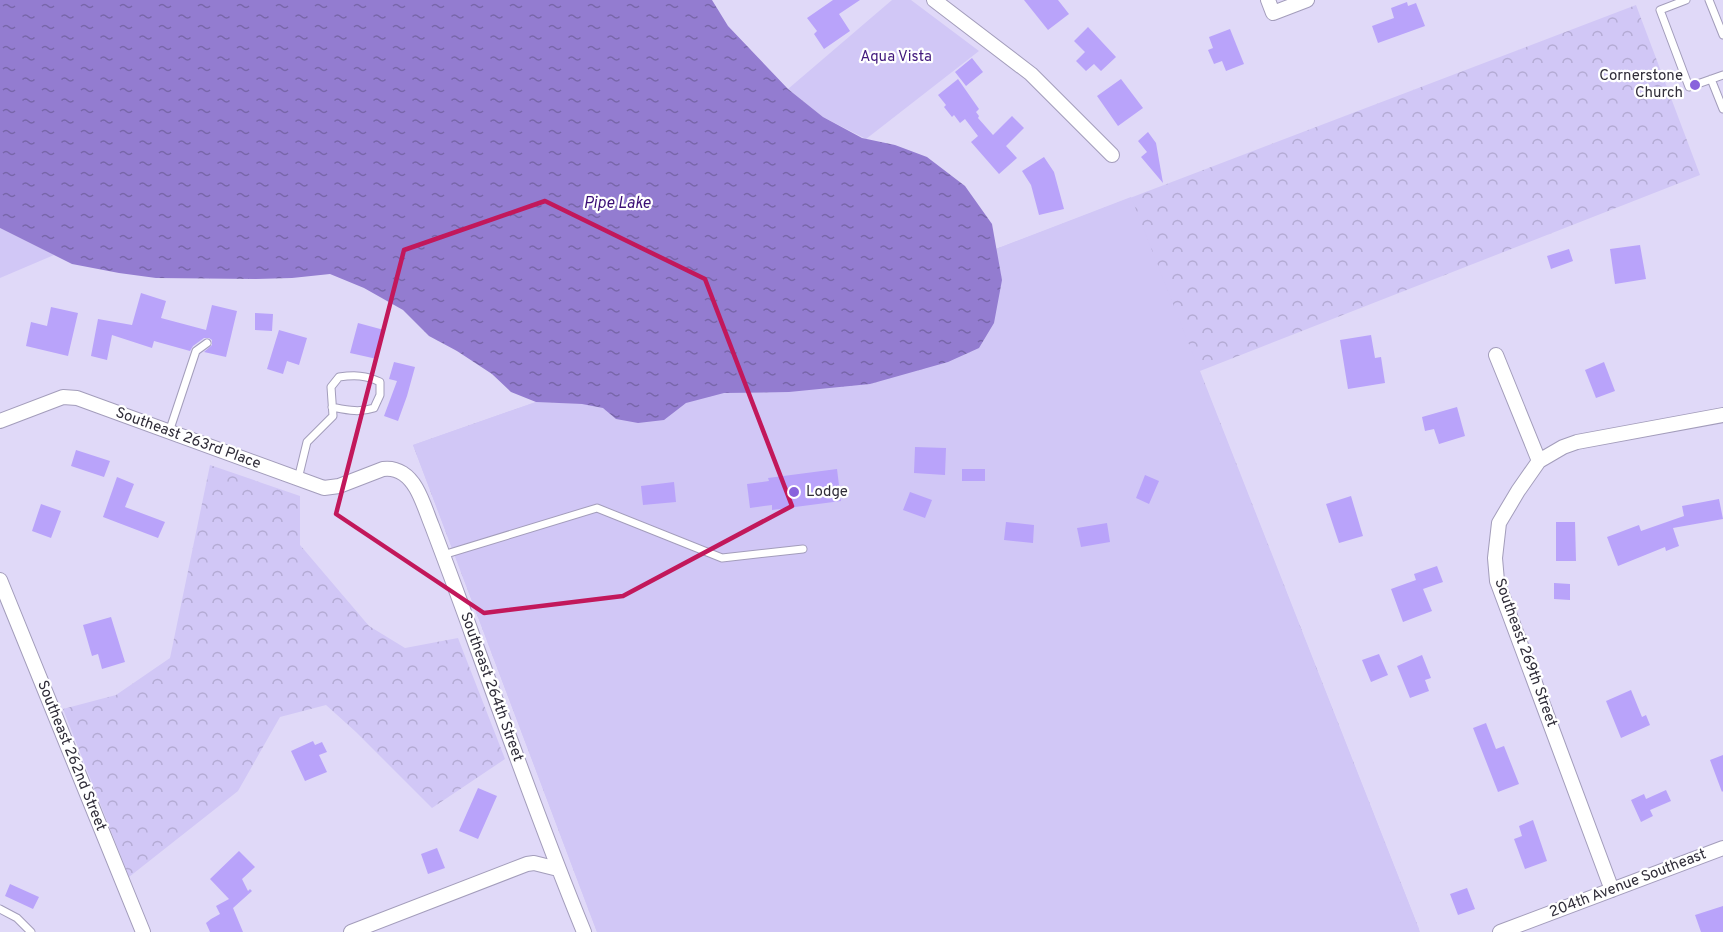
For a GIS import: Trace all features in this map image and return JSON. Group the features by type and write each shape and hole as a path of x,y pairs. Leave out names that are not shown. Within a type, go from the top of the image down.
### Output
{"street":[{"path":"934,0 1031,74 1112,155"},
{"path":"1271,6 1307,0"},
{"path":"1496,355 1539,460 1577,442 1723,415"},
{"name":"Southeast 263rd Place","path":"0,421 63,398 76,398 324,488 345,484 375,470"},
{"name":"Southeast 269th Street","path":"1539,460 1499,523 1495,558 1497,581 1612,890"},
{"name":"Southeast 264th Street","path":"375,470 390,468 397,470 409,478 417,489 558,869 584,932"},
{"name":"Southeast 262nd Street","path":"0,580 6,615 143,932"},
{"name":"204th Avenue Southeast","path":"1500,932 1723,848"},
{"path":"351,932 527,864 542,864 558,869"}],"lane":[{"path":"1686,0 1660,10 1689,87 1723,75"},
{"path":"1709,0 1723,35"},
{"path":"1711,79 1723,109"},
{"path":"169,432 196,351 207,343"},
{"path":"298,479 307,442 333,416 332,407 331,387 339,377 356,375 370,377 380,382 380,395 374,408 354,411 332,407"},
{"path":"443,555 597,508 722,558 803,549"},
{"path":"0,909 17,918 31,932"}],"highlighted area":[{"path":"545,201 705,279 792,506 623,596 484,613 336,514 404,250"}],"green space":[{"name":"Aqua Vista","path":"892,0 911,0 979,51 866,139 823,117 788,89"},
{"path":"1636,5 1700,175 1200,371 1419,929 597,932 413,445 536,402 582,404 1002,280 996,249"},
{"path":"1131,197 1420,932 597,932 413,445 536,402 582,404 603,408 616,419 639,423 664,420 686,402 724,393 789,392 870,384 948,362 1002,280 996,249"},
{"path":"0,228 54,255 0,278"},
{"path":"210,465 300,496 300,545 369,626 405,648 458,638 505,759 432,808 326,705 280,717 238,791 129,877 63,709 116,695 170,658"}],"water":[{"name":"Pipe Lake","path":"0,0 712,0 728,26 788,89 823,117 862,138 895,145 927,157 965,186 992,224 1002,280 994,323 979,348 948,362 870,384 789,392 724,393 686,403 664,420 638,423 616,419 603,408 582,404 536,402 511,392 492,374 429,336 403,310 364,288 330,274 256,279 156,278 72,264 0,228"}],"building":[{"path":"833,0 860,0 839,14 850,31 824,49 814,34 817,31 807,18"},
{"path":"1024,0 1058,0 1069,14 1048,30"},
{"path":"1407,2 1408,6 1416,3 1425,26 1378,43 1372,26 1394,18 1391,8"},
{"path":"1088,27 1116,57 1101,71 1094,64 1086,71 1076,61 1085,52 1074,41"},
{"path":"1230,29 1244,64 1226,71 1222,61 1214,64 1208,50 1213,48 1209,37"},
{"path":"972,58 983,72 966,86 955,72"},
{"path":"958,79 979,109 976,112 978,118 993,135 1012,116 1024,128 1006,146 1017,158 999,174 971,142 978,136 965,119 960,123 954,115 952,117 938,95"},
{"path":"1121,79 1143,108 1118,126 1097,96"},
{"path":"1148,132 1156,143 1163,183 1141,157 1147,152 1138,141"},
{"path":"1044,157 1054,172 1064,209 1039,215 1031,185 1022,171"},
{"path":"1640,245 1646,279 1615,284 1610,249"},
{"path":"1569,249 1573,261 1551,269 1547,256"},
{"path":"141,293 166,301 161,318 206,330 212,305 237,311 226,357 204,352 212,345 212,340 209,338 204,338 190,351 154,341 152,348 112,335 107,360 91,356 98,319 132,325"},
{"path":"51,307 78,313 68,356 26,346 31,322 47,326"},
{"path":"255,313 273,314 272,331 255,330"},
{"path":"358,323 384,330 377,359 350,353"},
{"path":"279,330 307,338 299,365 287,361 283,374 267,369"},
{"path":"1371,335 1375,358 1381,357 1385,383 1348,389 1340,340"},
{"path":"394,362 415,367 398,421 384,416 397,381 389,379"},
{"path":"1604,362 1615,391 1596,398 1585,370"},
{"path":"1457,407 1465,436 1439,444 1434,429 1425,431 1422,417"},
{"path":"915,447 946,448 945,475 914,473"},
{"path":"76,450 110,461 104,477 71,466"},
{"name":"Lodge","path":"837,469 841,501 772,510 772,505 750,508 747,484 769,481 768,478"},
{"path":"962,469 985,469 985,481 962,481"},
{"path":"1145,475 1159,481 1149,504 1136,498"},
{"path":"117,477 134,484 125,507 165,522 158,538 103,517"},
{"path":"674,482 676,502 643,505 641,486"},
{"path":"910,492 932,500 925,518 903,510"},
{"path":"1351,496 1363,536 1339,543 1326,504"},
{"path":"1719,499 1723,519 1673,528 1679,546 1666,551 1665,547 1618,566 1607,537 1639,525 1641,531 1684,516 1682,506"},
{"path":"41,504 61,511 51,538 32,531"},
{"path":"1006,522 1034,525 1033,543 1004,540"},
{"path":"1556,522 1575,522 1576,561 1556,561"},
{"path":"1107,523 1110,542 1081,547 1077,528"},
{"path":"1437,566 1443,582 1423,589 1432,611 1403,622 1391,589 1416,580 1414,574"},
{"path":"1554,583 1570,584 1570,600 1554,599"},
{"path":"111,617 125,662 102,669 98,654 92,656 83,625"},
{"path":"1379,654 1388,675 1371,682 1362,660"},
{"path":"1422,655 1431,678 1425,680 1429,691 1410,698 1397,666"},
{"path":"1631,690 1642,717 1646,715 1650,725 1621,738 1606,701"},
{"path":"1486,723 1496,749 1504,746 1519,784 1498,792 1473,728"},
{"path":"313,741 315,745 322,742 327,752 319,755 327,772 305,781 291,751"},
{"path":"1723,755 1723,791 1722,792 1710,760"},
{"path":"478,788 497,796 478,839 459,831"},
{"path":"1666,790 1671,801 1650,810 1653,816 1641,822 1631,800 1644,794 1646,799"},
{"path":"1533,820 1547,861 1525,869 1514,839 1522,836 1519,826"},
{"path":"437,848 445,868 428,874 421,854"},
{"path":"239,851 255,867 242,879 248,891 250,889 252,891 233,908 243,932 210,932 206,923 220,914 216,906 229,899 210,879"},
{"path":"10,884 39,897 33,909 5,896"},
{"path":"1467,888 1475,909 1458,915 1450,894"},
{"path":"1723,906 1723,932 1701,932 1695,915"}],"place":[{"name":"Cornerstone Church","path":"1695,85"},
{"name":"Lodge","path":"794,492"}]}
